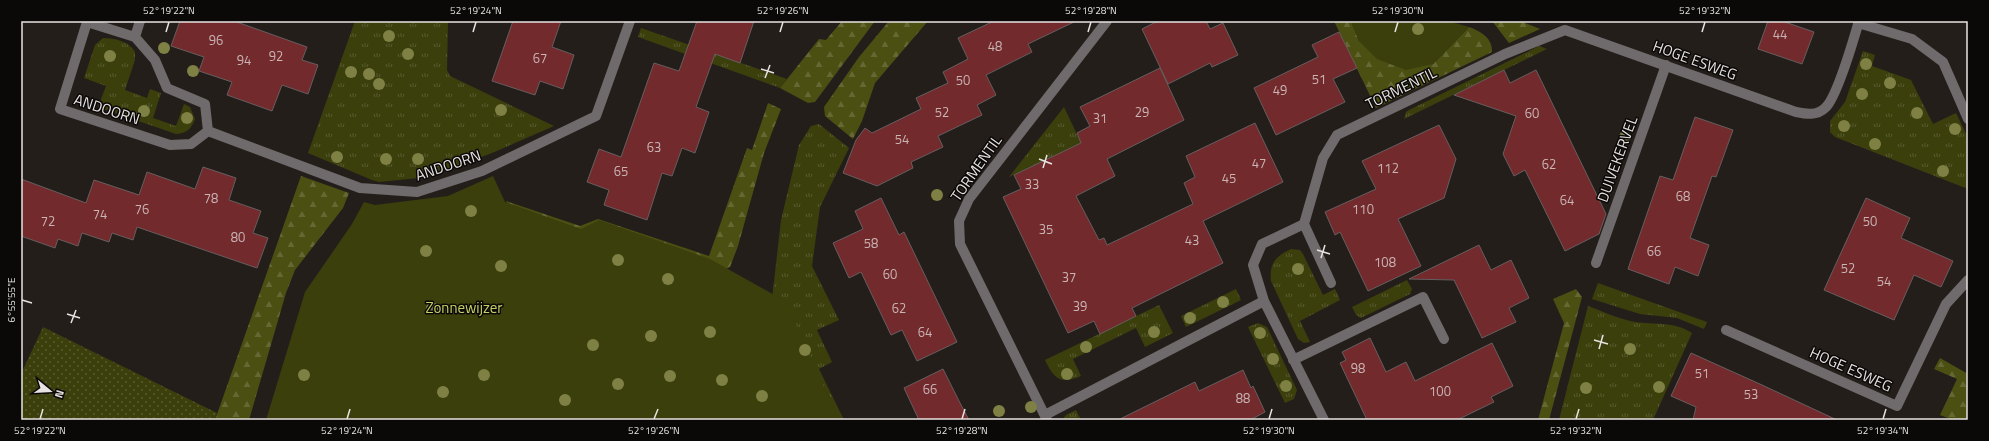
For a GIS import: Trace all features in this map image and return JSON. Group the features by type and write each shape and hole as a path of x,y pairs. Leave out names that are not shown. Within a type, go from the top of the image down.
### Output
{"street":[{"path":"140,21 135,37 155,60 167,88 204,104 208,131"},
{"name":"ANDOORN","path":"135,37 87,22 60,109 170,145 191,144 208,131 360,188 417,192 482,171 596,116 630,21"},
{"name":"TORMENTIL","path":"1107,21 969,199 959,221 960,244 1046,418 1264,301"},
{"path":"1858,22 1912,39 1943,62 1968,119"},
{"name":"HOGE ESWEG","path":"1566,30 1796,112 1815,114 1826,108 1833,96 1858,22"},
{"name":"TORMENTIL","path":"1304,224 1323,158 1337,135 1504,54 1566,30"},
{"name":"DUIVEKERVEL","path":"1596,262 1666,65"},
{"path":"1324,420 1264,301 1253,265 1262,244 1304,224 1331,282"},
{"name":"HOGE ESWEG","path":"1726,330 1897,406 1946,304 1968,280"},
{"path":"1293,360 1423,297 1444,339"}],"green space":[{"path":"355,21 448,21 447,70 450,76 554,126 492,153 428,177 379,182 308,153"},
{"path":"842,21 875,21 815,102 808,103 780,88 819,39 826,40"},
{"path":"889,21 928,21 875,83 862,121 853,139 825,116 824,107 859,57"},
{"path":"1334,21 1351,21 1359,41 1433,64 1469,27 1481,33 1488,39 1492,47 1492,52 1376,108"},
{"path":"1351,21 1448,21 1469,27 1433,64 1406,70 1377,59 1359,41"},
{"path":"1492,21 1520,21 1540,29 1509,43"},
{"path":"641,28 787,79 780,88 638,37"},
{"path":"103,38 125,43 135,52 135,60 125,90 147,98 150,89 161,93 153,118 176,126 184,104 190,107 195,119 188,130 183,133 176,134 98,107 106,86 84,78 95,45"},
{"path":"1539,46 1547,49 1404,119 1406,112 1409,110"},
{"path":"1863,51 1875,55 1872,66 1911,80 1933,124 1956,113 1968,138 1968,189 1835,137 1830,132 1830,121 1845,102"},
{"path":"768,103 781,109 764,153 738,246 730,267 715,275 514,215 506,201 580,226 598,219 709,256 747,148 752,150"},
{"path":"1064,107 1081,143 1009,177"},
{"path":"819,124 849,148 820,207 812,266 839,320 817,330 832,362 819,369 844,420 791,420 771,308 781,220 799,145 811,126"},
{"path":"301,176 349,193 343,208 295,270 286,293 249,420 215,420"},
{"name":"Zonnewijzer","path":"493,176 505,202 581,229 599,220 710,259 785,301 839,420 266,420 305,292 352,224 364,202 375,205 448,196"},
{"path":"1291,249 1300,250 1303,254 1323,295 1335,289 1340,300 1300,321 1310,342 1304,343 1298,339 1271,281 1272,265 1281,254"},
{"path":"1407,280 1412,289 1410,294 1361,318 1356,315 1352,307"},
{"path":"1598,283 1707,322 1704,329 1677,318 1640,314 1592,299"},
{"path":"1236,289 1241,300 1186,327 1181,316"},
{"path":"1576,289 1582,297 1549,420 1538,420 1564,323 1553,299"},
{"path":"1159,305 1173,333 1145,347 1136,328 1073,359 1081,376 1074,379 1063,380 1055,376 1048,367 1045,360"},
{"path":"1588,306 1629,321 1671,325 1685,329 1692,333 1653,420 1559,420"},
{"path":"1258,323 1267,327 1297,390 1294,399 1285,403 1248,327"},
{"path":"43,327 217,413 215,420 21,420 21,374"},
{"path":"1940,358 1968,374 1968,420 1953,420 1940,415 1957,379 1934,369"},
{"path":"1076,410 1081,420 1062,420 1066,415"}],"building":[{"path":"180,21 234,21 307,47 302,60 318,65 308,94 282,85 272,111 227,95 232,82 199,71 204,57 171,46"},
{"path":"513,21 561,21 552,47 574,55 563,89 540,81 535,95 492,81"},
{"path":"697,21 754,21 740,63 715,54 696,107 709,112 695,153 682,148 672,176 662,173 647,220 604,205 609,190 587,182 599,149 621,157 654,63 679,71"},
{"path":"994,21 1076,21 1028,44 1032,52 986,75 996,95 977,105 982,115 938,136 943,147 911,162 913,168 877,186 843,173 856,140 865,128 872,133 921,109 916,98 948,83 943,72 968,59 958,38"},
{"path":"1158,21 1206,21 1210,29 1223,23 1238,55 1212,67 1210,63 1168,84 1142,29"},
{"path":"1768,21 1782,21 1814,32 1802,64 1758,49"},
{"path":"1339,32 1357,68 1333,79 1345,102 1276,135 1254,88 1318,57 1312,45"},
{"path":"1160,68 1184,120 1107,159 1115,176 1076,196 1099,240 1104,238 1107,245 1193,204 1184,183 1195,177 1186,156 1255,123 1283,182 1203,221 1223,263 1132,308 1136,316 1100,334 1094,321 1068,333 1003,197 1021,189 1014,175 1081,143 1077,133 1090,126 1080,107"},
{"path":"1504,70 1510,83 1536,70 1606,214 1599,234 1565,251 1525,170 1514,176 1503,154 1516,116 1454,95"},
{"path":"1695,117 1733,130 1716,177 1712,176 1690,238 1709,245 1698,276 1675,267 1669,284 1628,269 1660,176 1673,180"},
{"path":"1439,125 1456,159 1444,198 1398,219 1421,266 1368,291 1340,232 1335,235 1325,212 1376,189 1362,161"},
{"path":"203,167 236,178 229,200 261,211 253,233 268,238 257,268 137,227 133,240 112,233 109,242 82,233 78,246 58,239 55,248 21,236 21,179 86,203 94,180 139,195 147,172 195,189"},
{"path":"881,198 899,235 904,232 957,342 917,361 902,330 891,335 861,272 849,278 833,243 863,229 855,211"},
{"path":"1866,198 1910,218 1901,238 1953,261 1941,287 1914,275 1894,320 1824,290"},
{"path":"1479,245 1491,270 1511,260 1529,298 1509,308 1516,322 1482,338 1454,280 1409,279"},
{"path":"1370,338 1386,372 1406,362 1415,381 1492,343 1513,386 1491,397 1494,402 1457,420 1367,420 1340,363 1346,360 1342,352"},
{"path":"1691,353 1837,420 1693,420 1696,407 1671,396"},
{"path":"943,369 969,420 919,420 904,388"},
{"path":"1243,370 1251,388 1253,386 1265,412 1250,420 1118,420 1195,382 1199,391"}]}
